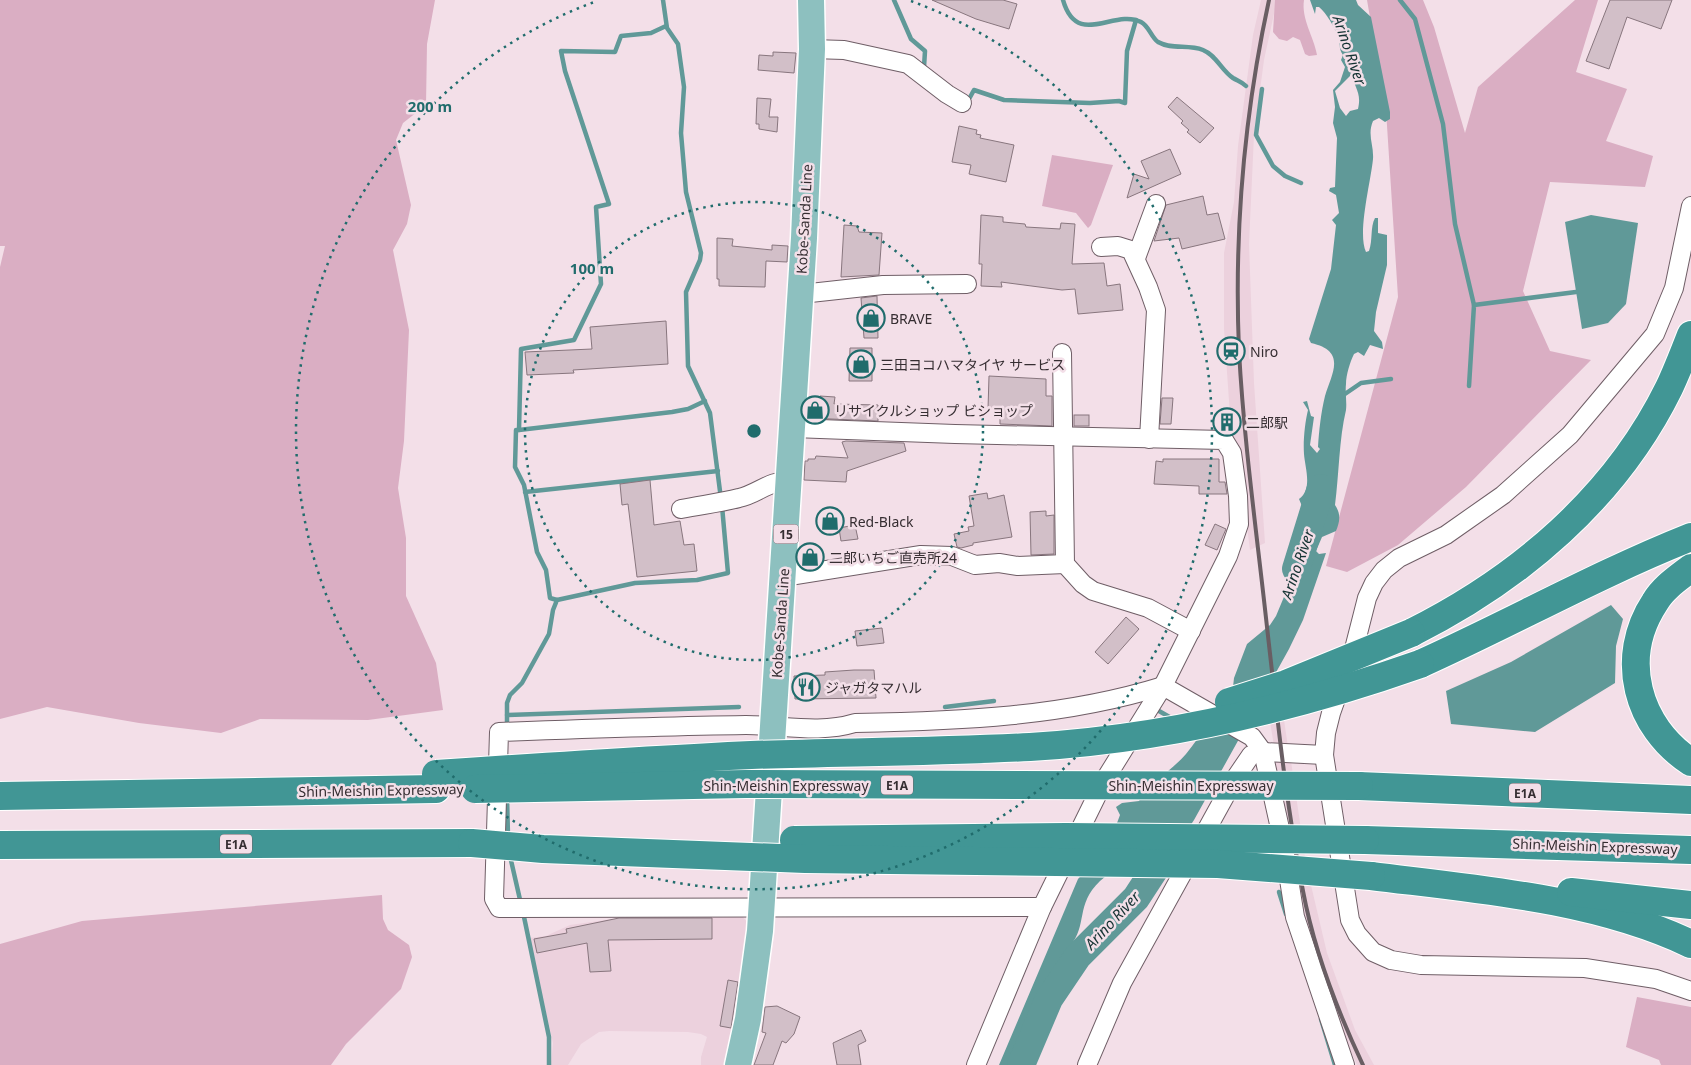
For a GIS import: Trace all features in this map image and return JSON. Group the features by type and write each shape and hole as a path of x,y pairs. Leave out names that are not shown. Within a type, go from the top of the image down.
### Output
{"highway":[{"path":"1032,747 1218,705 1286,684 1411,633 1452,612 1494,586 1538,553 1576,518 1612,477 1644,433 1669,388 1691,335"},
{"path":"436,782 683,758 1032,747 1123,738 1200,726 1343,691 1420,664 1497,630 1598,576 1691,537"},
{"path":"1691,568 1672,582 1655,601 1643,622 1635,666 1637,689 1644,711 1652,724 1676,752 1691,762"},
{"name":"Shin-Meishin Expressway","path":"0,796 436,782 1359,786 1691,800"},
{"name":"Shin-Meishin Expressway","path":"0,845 472,844 1066,837 1365,840 1691,850"},
{"path":"472,844 543,849 805,859 1218,864 1495,885 1691,905"},
{"path":"1371,876 1489,891 1588,910 1633,922 1691,944"}],"main road":[{"name":"Kobe-Sanda Line","path":"738,1065 750,1011 761,908 801,294 812,49 811,0"}],"street":[{"path":"812,49 844,50 908,64 962,103"},
{"path":"1136,258 1156,204"},
{"path":"1691,206 1674,288 1655,334 1576,428 1503,495 1446,535 1399,558 1384,570 1374,583 1367,598 1355,645 1331,713 1326,733 1324,754 1350,920 1357,934 1374,952 1391,960 1421,965 1585,968 1656,979 1691,991"},
{"path":"1101,247 1118,246 1131,250 1136,258 1156,310 1149,439"},
{"path":"801,294 883,285 967,284"},
{"path":"1062,353 1065,564 1083,584 1093,591 1148,608 1191,631"},
{"path":"792,428 1224,440 1232,452 1238,496 1239,524 1228,556 1191,631 1167,689 1104,781 1042,907 976,1065"},
{"path":"681,509 742,498 766,484 779,480 790,481"},
{"path":"783,577 881,563 921,555 952,556 975,565 999,562 1018,566 1065,564"},
{"path":"1042,907 499,908 494,904 499,732 754,725 841,728 855,723 981,719 1069,708 1167,689 1252,737 1262,752 1283,842 1295,917 1345,1065"},
{"path":"1088,1065 1122,983 1234,780 1251,755 1262,752 1324,754"}],"shaded area":[{"path":"0,0 435,0 427,44 426,105 403,123 396,140 411,205 407,224 393,250 409,330 404,441 398,488 406,538 406,596 436,663 443,710 368,720 260,719 221,733 139,723 47,707 0,719 0,267 5,246 0,246"},
{"path":"1261,0 1277,0 1264,60 1254,135 1249,244 1254,383 1265,543 1250,550 1238,456 1232,444 1224,329 1224,253 1234,202 1238,146 1253,35"},
{"path":"1275,0 1304,0 1304,14 1317,55 1309,56 1305,54 1300,40 1293,37 1287,41 1279,39 1273,32"},
{"path":"1367,0 1423,0 1434,27 1465,133 1478,87 1575,0 1598,0 1576,72 1627,89 1606,141 1653,156 1645,187 1550,182 1523,291 1550,351 1591,360 1466,487 1398,545 1347,572 1326,566 1398,297 1386,110"},
{"path":"1052,155 1113,165 1091,225 1088,228 1076,213 1042,206"},
{"path":"1279,686 1288,747 1274,746 1266,697"},
{"path":"1273,761 1291,761 1306,864 1327,953 1355,1030 1374,1065 1357,1065 1336,1019 1299,913"},
{"path":"382,895 383,919 388,930 409,945 412,957 401,989 346,1044 331,1065 0,1065 0,944 82,921"},
{"path":"648,914 741,915 749,924 744,973 726,1065 701,1065 701,1057 707,1037 701,1034 688,1032 609,1031 599,1032 581,1044 568,1065 551,1065 553,1043 529,938 546,936 570,925"},
{"path":"1637,997 1691,1007 1691,1065 1661,1065 1659,1060 1626,1047"}],"water":[{"path":"1310,0 1356,0 1358,5 1371,17 1390,112 1390,119 1385,122 1379,118 1373,121 1371,126 1373,159 1363,233 1366,252 1369,251 1375,218 1378,218 1378,233 1387,235 1387,265 1376,312 1374,331 1382,342 1383,349 1370,345 1364,356 1358,352 1354,354 1348,369 1346,410 1335,505 1339,515 1336,531 1322,537 1316,551 1319,554 1326,553 1303,620 1289,649 1188,830 1183,837 1172,845 1137,859 1106,876 1092,890 1084,907 1079,930 1070,946 1020,1065 999,1065 1078,879 1088,868 1110,824 1117,823 1120,815 1116,807 1122,803 1139,801 1149,788 1186,754 1198,738 1233,687 1234,678 1247,644 1270,625 1276,616 1305,534 1310,533 1311,514 1304,511 1299,499 1306,490 1307,484 1304,443 1308,410 1303,402 1307,401 1311,416 1314,417 1310,445 1317,453 1320,449 1318,447 1322,408 1334,364 1333,357 1329,351 1311,343 1309,339 1331,269 1336,225 1332,220 1339,213 1336,195 1329,191 1330,188 1335,187 1337,138 1333,123 1335,107 1333,90 1340,82 1345,67 1341,60 1343,55 1339,39 1332,25 1319,7 1316,7 1315,14","holes":["1352,74 1358,94 1358,109 1350,111 1346,116 1340,108 1335,91"]},
{"path":"1591,215 1638,223 1626,304 1608,323 1582,329 1565,222"},
{"path":"1611,605 1623,619 1616,646 1615,683 1535,732 1451,724 1446,691 1511,662"}],"building":[{"path":"932,0 1003,0 1017,4 1009,29 976,19"},
{"path":"1610,0 1672,0 1661,29 1627,17 1609,69 1586,61"},
{"path":"773,52 796,53 794,73 758,70 759,55 773,56"},
{"path":"1177,97 1214,128 1200,143 1187,132 1189,130 1181,123 1183,121 1168,107"},
{"path":"757,98 771,99 769,117 778,117 777,132 759,129 759,124 756,124"},
{"path":"959,126 977,130 976,134 981,135 980,138 1014,145 1006,182 969,174 971,165 952,162"},
{"path":"1170,149 1181,174 1127,198 1134,174 1149,179 1141,161"},
{"path":"1203,196 1207,215 1218,213 1225,239 1182,249 1179,238 1154,241 1166,205"},
{"path":"981,215 1003,217 1003,222 1025,224 1026,227 1060,229 1061,223 1075,224 1072,264 1104,263 1107,286 1120,284 1123,310 1078,314 1075,289 1062,290 1001,282 1002,287 981,286 982,264 979,264"},
{"path":"844,225 857,226 859,232 882,233 879,275 841,277"},
{"path":"717,238 733,239 732,246 772,250 772,245 788,246 787,262 766,261 765,287 719,286 719,279 717,279"},
{"name":"BRAVE","path":"877,296 878,338 864,338 861,298"},
{"path":"666,321 668,364 573,370 574,373 527,375 525,352 592,349 590,327"},
{"name":"三田ヨコハマタイヤ サービス","path":"850,348 872,348 872,381 849,381"},
{"path":"989,376 1046,379 1046,396 1052,396 1052,426 1000,424 1000,409 988,409"},
{"path":"820,396 835,397 834,404 878,405 878,421 808,418 809,399 819,399"},
{"path":"1162,398 1173,398 1171,424 1160,424"},
{"path":"1074,415 1089,415 1089,426 1074,426"},
{"name":"二郎駅","path":"1236,416 1237,428 1219,429 1218,417"},
{"path":"842,442 904,443 906,451 847,471 846,482 804,480 805,461 808,461 808,459 815,459 816,456 848,458"},
{"path":"1163,459 1219,459 1219,482 1225,482 1227,494 1199,494 1199,486 1154,484 1156,461 1163,462"},
{"path":"650,480 654,525 680,521 684,545 694,544 697,571 637,577 628,504 622,505 620,484"},
{"path":"987,493 988,499 1004,495 1012,537 973,543 973,545 961,548 957,547 954,534 969,531 968,527 974,526 969,496"},
{"path":"1046,511 1046,516 1054,515 1054,554 1031,555 1030,512"},
{"path":"1215,524 1226,529 1217,550 1205,545"},
{"path":"855,525 858,539 841,541 839,528"},
{"path":"1126,617 1139,629 1108,664 1095,652"},
{"path":"882,628 884,643 857,646 855,631"},
{"path":"874,670 876,698 795,699 794,676 825,675 825,672"},
{"path":"619,918 712,918 712,939 608,940 611,971 590,972 587,943 537,953 534,939 567,933 566,929"},
{"path":"728,980 738,982 731,1028 720,1026"},
{"path":"777,1006 800,1017 794,1034 786,1043 782,1041 773,1065 754,1065 766,1033 762,1032 765,1007"},
{"path":"861,1030 866,1041 858,1045 861,1065 837,1065 833,1043"}],"waterway":[{"path":"663,0 667,28 678,44 684,87 681,133 686,192 701,253 700,260 686,292 688,366 710,413 721,499"},
{"path":"894,0 911,39 925,51 924,67 926,69"},
{"path":"1063,0 1069,14 1077,22 1087,25 1130,19 1144,24 1158,42 1174,46 1192,47 1208,52 1229,75 1246,86"},
{"path":"1400,0 1415,19 1443,124 1455,224 1474,305"},
{"path":"969,99 974,90 1004,100 1090,103 1119,101 1125,103 1127,51 1136,20"},
{"path":"557,600 550,598 546,570 537,552 524,485 515,467 516,430 519,430 521,349 574,340 601,284 596,207 609,204 565,71 561,51 615,52 621,36 651,33 666,26"},
{"path":"1262,89 1256,135 1273,166 1285,176 1301,183"},
{"path":"1469,386 1474,305 1576,292"},
{"path":"1342,396 1361,383 1391,379"},
{"path":"519,430 672,412 688,409 705,401"},
{"path":"525,492 718,471"},
{"name":"Arino River","path":"1296,569 1321,488"},
{"path":"507,728 507,703 510,695 522,683 549,634 553,610 557,600 635,583 697,580 728,573 722,506"},
{"path":"945,707 994,701"},
{"path":"507,715 739,707"},
{"path":"1159,711 1173,719"},
{"path":"507,796 508,836"},
{"name":"Arino River","path":"1021,1065 1049,999 1078,956 1136,898 1170,846"},
{"path":"510,856 521,904"},
{"path":"1279,892 1286,914"},
{"path":"523,912 549,1037 549,1065"},
{"path":"1321,1019 1335,1065"}],"railway":[{"path":"1269,0 1260,43 1247,130 1240,218 1238,307 1244,420 1282,759 1303,891 1313,935 1327,980 1363,1065"}],"place":[{"name":"BRAVE","path":"871,318"},
{"name":"Niro","path":"1231,351"},
{"name":"三田ヨコハマタイヤ サービス","path":"861,364"},
{"name":"リサイクルショップ ビショップ","path":"815,410"},
{"name":"二郎駅","path":"1227,422"},
{"name":"Red-Black","path":"830,521"},
{"name":"二郎いちご直売所24","path":"810,557"},
{"name":"ジャガタマハル","path":"806,687"}]}
